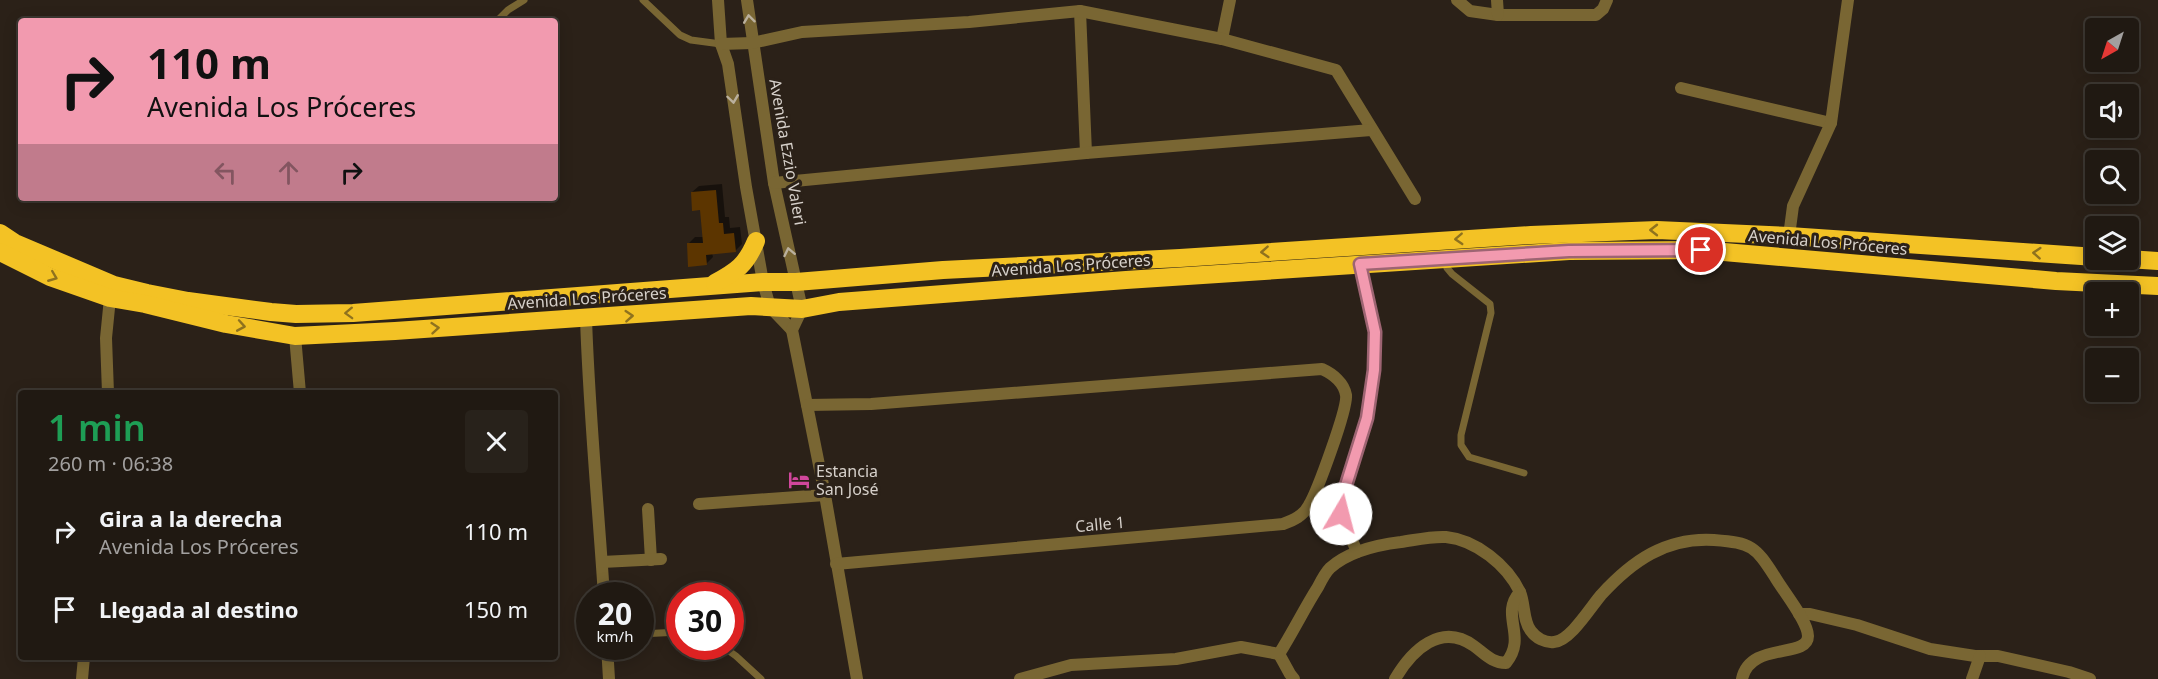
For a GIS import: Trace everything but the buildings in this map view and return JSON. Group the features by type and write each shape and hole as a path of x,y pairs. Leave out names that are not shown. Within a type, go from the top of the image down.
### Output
{"highway":[{"name":"Avenida Los Próceres","path":"0,233 15,243 114,285 188,301 288,313 352,313 944,270 1180,258 1531,235 1657,230 1789,236 2085,256"},
{"path":"709,286 738,270 745,263 756,241"},
{"name":"Avenida Los Próceres","path":"0,252 50,276 110,298 145,304 226,324 295,336 395,332 751,306 802,309 839,302 1569,251 1701,250 2056,281 2158,286"},
{"path":"2139,260 2158,261"}],"street":[{"path":"718,0 721,44 728,64 763,282 770,307 792,330 825,495 856,678"},
{"name":"Avenida Ezzio Valeri","path":"747,0 774,183 802,309"},
{"path":"1222,39 1230,0"},
{"path":"1457,0 1470,11 1497,15 1596,15 1603,9 1607,0"},
{"path":"1497,0 1497,15"},
{"path":"1789,236 1793,206 1831,123 1848,0"},
{"path":"721,44 752,43 802,32 969,22 1080,12 1222,39 1336,70 1415,199"},
{"path":"1080,12 1086,153"},
{"path":"1681,88 1831,123"},
{"path":"774,183 1086,153 1371,130"},
{"path":"1357,552 1341,514 1342,498 1367,418 1374,370 1375,332 1360,264"},
{"path":"108,390 106,338 110,298"},
{"path":"792,330 802,309"},
{"path":"586,318 589,392 603,582"},
{"path":"295,336 300,390"},
{"name":"Calle 1","path":"807,405 871,404 1322,369 1332,374 1342,385 1346,397 1329,459 1309,506 1298,519 1283,524 836,564"},
{"path":"699,504 825,495"},
{"path":"602,562 656,559 648,509"},
{"path":"1279,654 1329,569 1357,552 1383,544 1447,537 1473,545 1506,571 1520,592 1529,630 1541,640 1554,643 1565,640 1601,595 1621,575 1655,550 1696,539 1744,543 1759,553 1799,614 1808,635 1806,643 1800,647 1754,659 1746,668 1742,679"},
{"path":"1395,679 1416,651 1437,637 1450,635 1472,644 1498,663 1506,663 1515,650 1516,635 1511,606 1513,599 1520,592"},
{"path":"1799,614 1810,614 1857,625 1930,649 1980,656 1998,656 2090,679"},
{"path":"1020,679 1071,665 1176,659 1240,647 1279,654 1294,679"},
{"path":"1972,679 1980,656"},
{"path":"82,679 84,660"},
{"path":"608,660 609,679"}],"lane":[{"path":"500,18 524,0"},
{"path":"643,0 680,35 691,40 721,44"},
{"path":"1444,259 1452,274 1490,304 1491,313 1461,435 1461,445 1469,457 1524,473"},
{"path":"740,660 761,679"}],"place":[{"name":"Estancia San José","path":"799,480"}],"route":[{"path":"1341,514 1342,498 1367,418 1374,370 1375,332 1360,264 1569,251 1701,250"}]}
